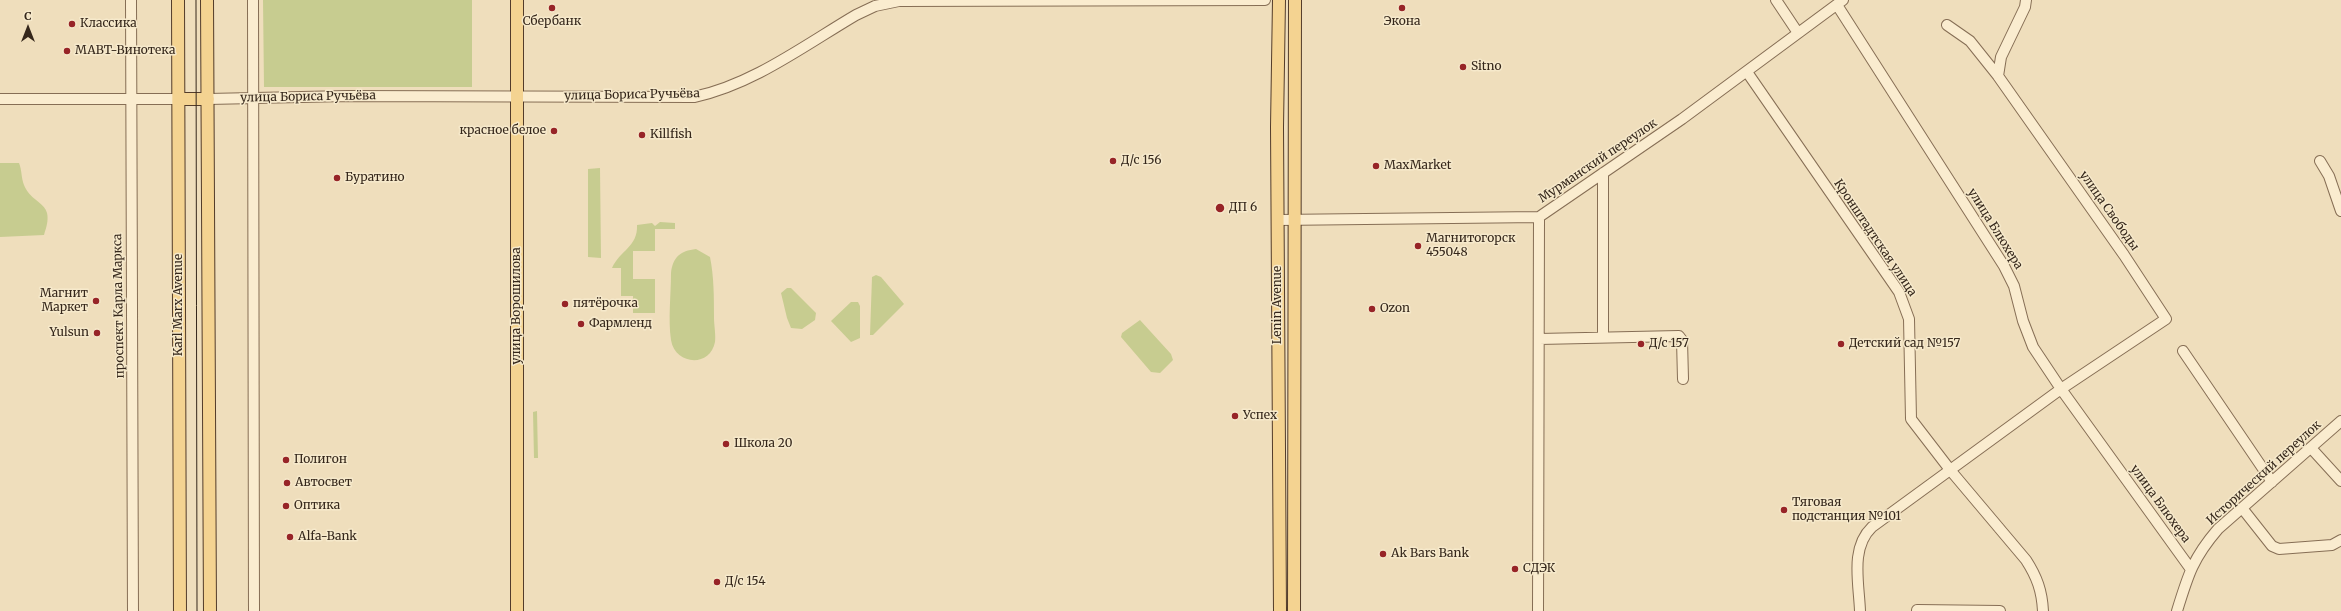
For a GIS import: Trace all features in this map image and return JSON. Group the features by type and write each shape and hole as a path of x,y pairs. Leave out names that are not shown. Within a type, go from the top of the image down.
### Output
{"main road":[{"name":"Karl Marx Avenue","path":"178,0 180,611"},
{"path":"207,0 210,611"},
{"name":"улица Ворошилова","path":"517,0 517,611"},
{"name":"Lenin Avenue","path":"1279,0 1279,607"},
{"name":"Lenin Avenue","path":"1295,0 1293,220 1295,611"},
{"name":"улица Бориса Ручьёва","path":"179,99 208,98"}],"street":[{"name":"проспект Карла Маркса","path":"132,0 133,611"},
{"path":"253,0 254,611"},
{"name":"улица Бориса Ручьёва","path":"208,98 518,96 694,97 716,92 744,81 856,14 875,6 900,1 1265,0"},
{"path":"1776,0 1798,33"},
{"path":"1998,76 2001,57 2025,7 2026,0"},
{"name":"Мурманский переулок","path":"1278,220 1539,217 1747,72 1840,2"},
{"name":"улица Блюхера","path":"1840,2 2004,266 2014,286 2023,321 2034,347 2061,389 2190,568"},
{"name":"улица Свободы","path":"1947,25 1970,41 1998,76 2124,255 2166,319 2061,389"},
{"name":"Кронштадтская улица","path":"1747,72 1899,292 1910,319 1911,418 1951,471 2026,560 2037,576 2042,595 2043,611"},
{"name":"улица Бориса Ручьёва","path":"0,99 131,101 179,99"},
{"path":"2320,161 2329,176 2341,211"},
{"path":"1603,173 1603,338"},
{"path":"1538,611 1539,217"},
{"path":"1539,339 1679,336 1682,340 1683,379"},
{"path":"2183,352 2272,482"},
{"path":"1860,611 1858,552 1866,533 2061,389"},
{"name":"Исторический переулок","path":"2177,611 2190,568 2213,534 2341,421"},
{"path":"2312,448 2341,481"},
{"path":"2242,508 2272,546 2279,549 2332,545 2341,540"},
{"path":"1917,610 2000,611"}],"green space":[{"path":"263,0 472,0 472,87 264,87"},
{"path":"0,163 19,163 23,182 28,192 46,210 48,216 44,235 0,237"},
{"path":"600,168 601,258 588,257 588,169"},
{"path":"660,222 675,223 675,229 655,229 655,251 633,251 633,279 655,279 655,313 633,313 633,296 621,296 621,268 612,268 619,257 632,244 637,232 637,225 652,223 655,226"},
{"path":"696,249 710,257 714,295 715,342 712,350 707,356 693,360 679,355 674,348 670,332 670,307 672,267 678,256 682,253"},
{"path":"876,275 881,277 904,304 873,335 870,335 872,277"},
{"path":"787,288 791,288 816,313 815,320 802,329 791,328 787,318 781,293"},
{"path":"851,302 858,302 860,306 860,338 851,342 831,321"},
{"path":"1140,320 1171,354 1173,360 1160,373 1151,372 1121,337 1122,333"},
{"path":"537,411 538,458 534,458 533,412"}],"tram line":[{"path":"196,0 197,611"}],"place":[{"name":"Сбербанк","path":"552,8"},
{"name":"Экона","path":"1402,8"},
{"name":"Классика","path":"72,24"},
{"name":"МАВТ-Винотека","path":"67,51"},
{"name":"Sitno","path":"1463,67"},
{"name":"красное белое","path":"554,131"},
{"name":"Killfish","path":"642,135"},
{"name":"Д/с 156","path":"1113,161"},
{"name":"MaxMarket","path":"1376,166"},
{"name":"Буратино","path":"337,178"},
{"name":"ДП 6","path":"1220,208"},
{"name":"Магнитогорск 455048","path":"1418,246"},
{"name":"Магнит Маркет","path":"96,301"},
{"name":"пятёрочка","path":"565,304"},
{"name":"Ozon","path":"1372,309"},
{"name":"Фармленд","path":"581,324"},
{"name":"Yulsun","path":"97,333"},
{"name":"Д/с 157","path":"1641,344"},
{"name":"Детский сад №157","path":"1841,344"},
{"name":"Успех","path":"1235,416"},
{"name":"Школа 20","path":"726,444"},
{"name":"Полигон","path":"286,460"},
{"name":"Автосвет","path":"287,483"},
{"name":"Оптика","path":"286,506"},
{"name":"Тяговая подстанция №101","path":"1784,510"},
{"name":"Alfa-Bank","path":"290,537"},
{"name":"Ak Bars Bank","path":"1383,554"},
{"name":"СДЭК","path":"1515,569"},
{"name":"Д/с 154","path":"717,582"}]}
